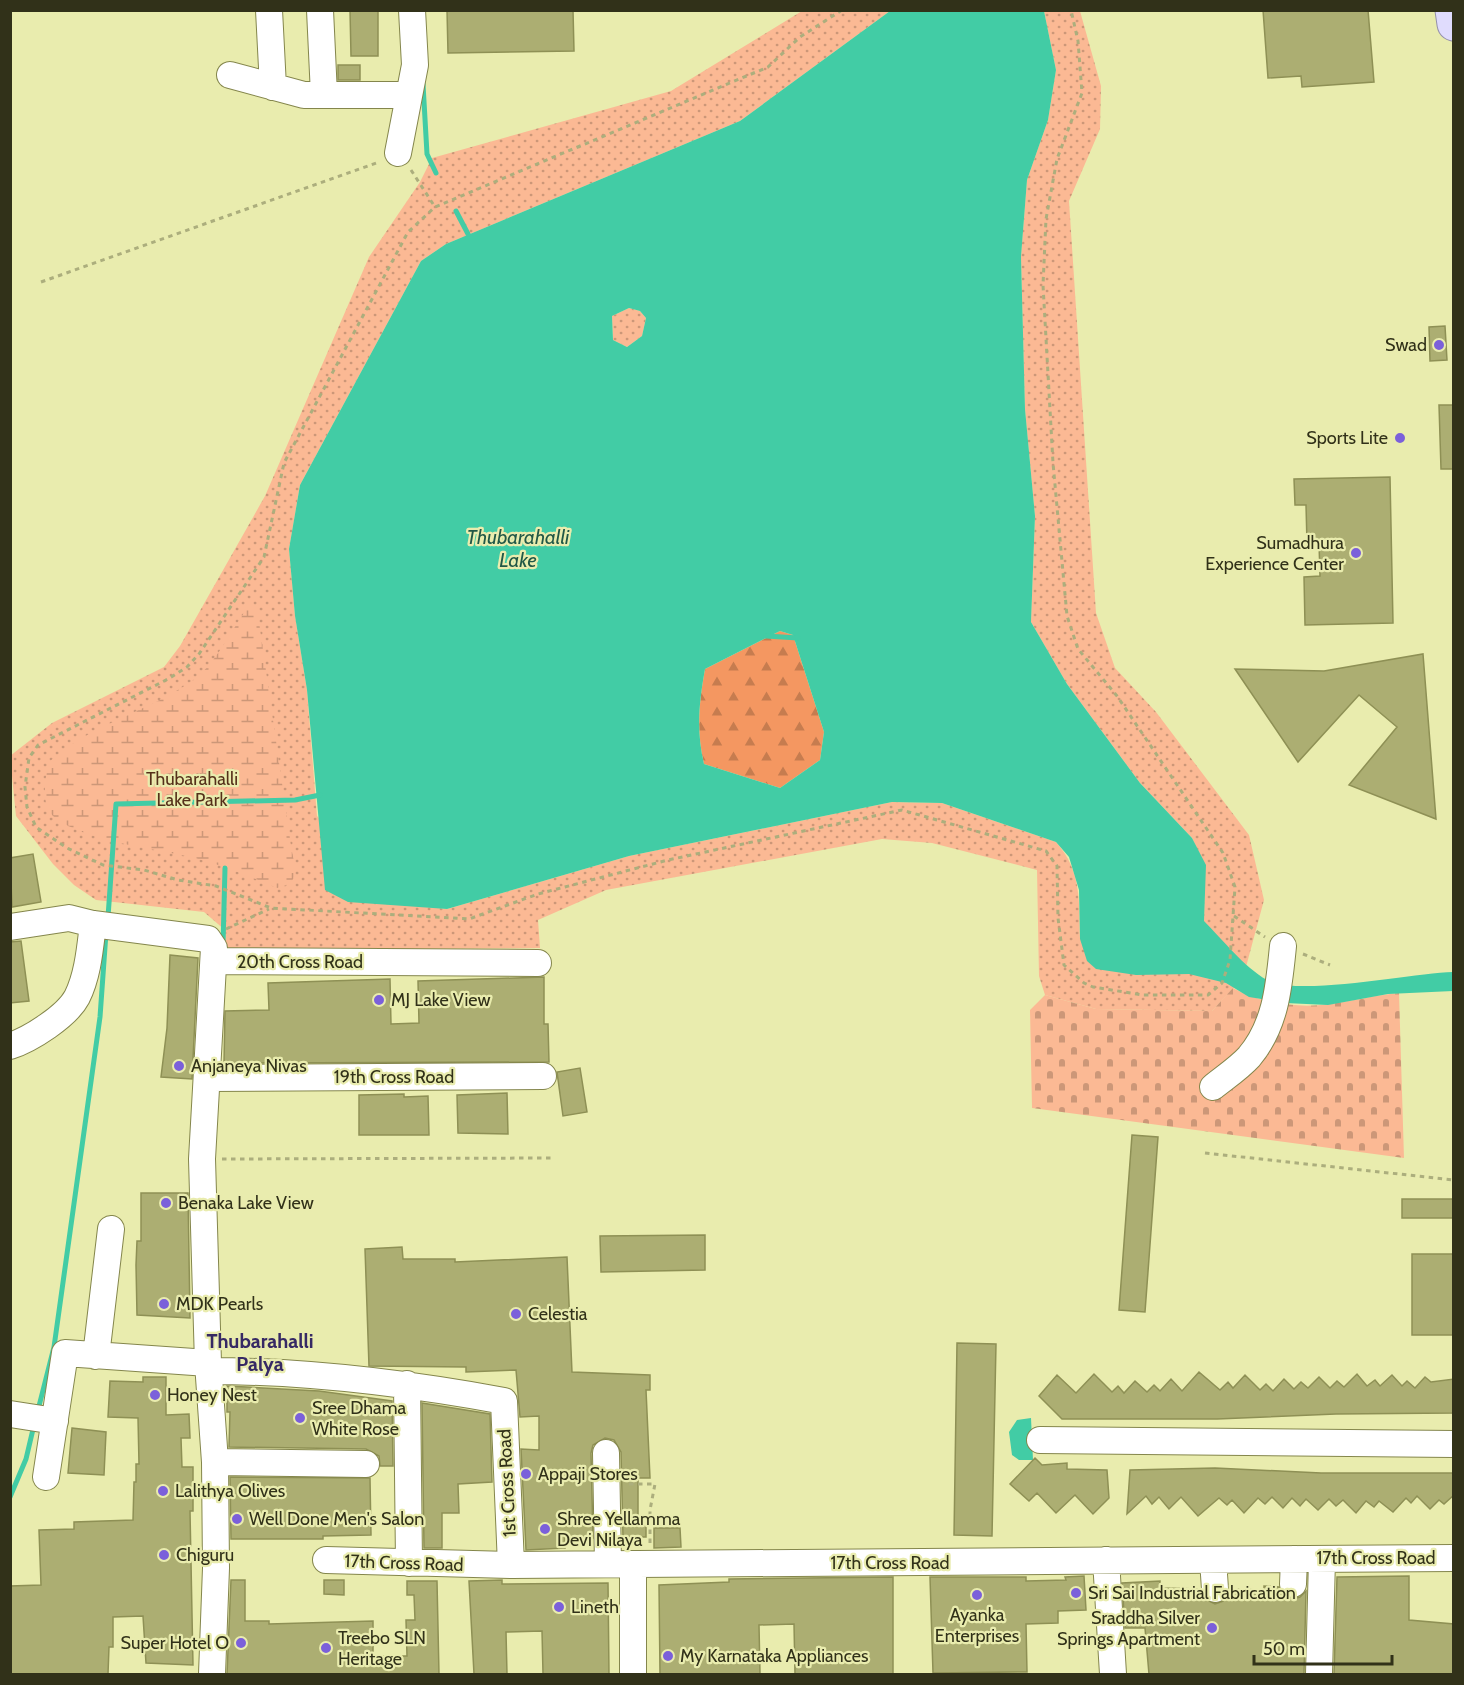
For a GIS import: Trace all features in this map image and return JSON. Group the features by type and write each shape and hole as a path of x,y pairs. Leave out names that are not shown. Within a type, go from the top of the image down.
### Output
{"main road":[{"path":"1452,10 1454,24"}],"street":[{"path":"269,10 273,87"},
{"path":"320,10 324,95"},
{"path":"398,153 415,65 412,10"},
{"path":"230,75 304,95 409,95"},
{"name":"20th Cross Road","path":"10,927 69,918 96,925 208,939 214,948 214,961 538,963"},
{"path":"10,1046 48,1026 76,998 89,960 96,925"},
{"path":"1213,1087 1249,1057 1271,1021 1276,1006 1283,946"},
{"path":"212,1674 216,1568 215,1462 208,1367 202,1159 209,1078 214,961"},
{"name":"19th Cross Road","path":"209,1078 543,1076"},
{"path":"96,1356 111,1229"},
{"path":"46,1477 34,1417 65,1353 406,1384 409,1563"},
{"name":"1st Cross Road","path":"406,1384 504,1401 511,1565"},
{"path":"1040,1440 1454,1444"},
{"path":"606,1453 606,1483 630,1564 633,1674"},
{"path":"215,1462 366,1464"},
{"name":"17th Cross Road","path":"326,1560 511,1565 1322,1559 1369,1568 1454,1558"},
{"path":"1293,1584 1294,1559"},
{"path":"1319,1674 1322,1559"},
{"path":"1106,1560 1113,1674"},
{"path":"1213,1560 1215,1589"}],"path":[{"path":"842,10 800,37 768,67 435,207 408,232 284,463 264,557 199,654 187,667 168,679 38,745 29,758 26,787 27,807 36,827 67,848 103,865 119,866 216,886 271,908 469,919 537,894 668,860 902,810 1046,851 1057,866 1058,918 1064,965 1084,983 1093,987 1154,995 1208,996 1222,983 1230,960 1235,887 1222,853 1116,696 1078,649 1067,616 1053,463 1042,285 1046,219 1057,159 1082,93 1078,41 1071,10"},
{"path":"41,282 398,153 435,207"},
{"path":"225,930 271,908"},
{"path":"1205,1153 1454,1180"},
{"path":"202,1159 552,1158"},
{"path":"606,1483 655,1484 650,1510 630,1564"}],"green space":[{"name":"Thubarahalli Lake Park","path":"802,11 890,11 740,121 446,244 421,261 300,485 289,549 295,616 307,690 317,816 403,904 447,909 629,856 892,802 942,803 1056,842 1071,864 1075,876 1079,900 1080,939 1204,921 1205,865 1192,838 1140,783 1067,684 1031,622 1035,516 1025,409 1021,257 1027,180 1048,120 1056,70 1044,11 1080,11 1101,86 1100,129 1069,201 1096,613 1115,668 1156,712 1249,835 1264,900 1243,978 1212,1011 1096,1009 1045,995 1039,976 1037,870 932,843 882,839 606,890 538,920 540,948 226,950 225,930 204,912 96,900 74,885 53,864 16,816 10,756 52,723 164,667 180,646 265,496 369,257 420,182 432,158 671,91"},
{"path":"629,308 640,311 646,318 642,336 627,347 613,340 612,316"},
{"path":"251,603 257,608 295,867 294,878 291,882 277,888 201,860 99,838 66,825 53,816 45,797 48,763 82,738 178,690 196,678 211,663"},
{"path":"780,631 793,635 824,732 820,760 780,788 704,764 699,728 705,669"},
{"path":"1233,988 1267,1001 1305,1006 1399,993 1404,1158 1032,1108 1030,1010 1045,995 1096,1009 1212,1011"}],"water":[{"name":"Thubarahalli Lake","path":"890,11 1044,11 1056,70 1048,120 1027,180 1021,257 1025,409 1035,516 1031,622 1067,684 1140,783 1192,838 1206,865 1204,921 1258,975 1283,985 1304,986 1357,983 1453,972 1453,991 1388,994 1328,1005 1285,1003 1249,997 1226,983 1189,974 1136,975 1096,969 1087,961 1080,939 1079,890 1069,857 1056,842 942,803 892,802 629,856 447,909 348,902 325,890 307,690 295,616 289,549 300,485 421,261 446,244 740,121","holes":["629,308 640,311 646,318 642,336 627,347 613,340 612,316","780,631 793,635 824,732 820,760 780,788 704,764 699,728 705,669"]},
{"path":"1031,1418 1033,1460 1019,1460 1012,1455 1009,1432 1017,1420"}],"building":[{"path":"350,10 378,10 378,56 351,56"},
{"path":"447,10 573,10 574,51 448,53"},
{"path":"1263,10 1368,10 1374,82 1302,87 1301,76 1268,78"},
{"path":"338,65 360,65 360,80 338,80"},
{"path":"1445,326 1447,360 1430,361 1429,327"},
{"path":"1439,405 1454,405 1454,469 1441,469"},
{"name":"Sumadhura Experience Center","path":"1390,477 1393,623 1305,625 1304,577 1320,576 1319,543 1307,543 1306,505 1295,505 1294,479"},
{"path":"1423,654 1436,819 1349,785 1397,727 1359,695 1298,762 1235,669 1324,671"},
{"path":"33,854 41,902 12,907 10,858"},
{"path":"21,941 29,1001 10,1003 10,942"},
{"path":"170,955 198,958 192,1079 161,1077 167,1028"},
{"path":"544,977 544,1024 548,1024 549,1062 224,1063 225,1011 269,1010 268,983 390,979 391,1024 419,1023 418,981"},
{"path":"580,1068 587,1112 563,1116 557,1072"},
{"path":"507,1093 508,1134 458,1133 457,1095"},
{"path":"404,1094 404,1097 428,1096 429,1135 359,1135 359,1095"},
{"path":"1132,1135 1158,1137 1145,1312 1119,1310"},
{"path":"141,1193 188,1193 190,1318 137,1315 136,1265 137,1241 141,1241"},
{"path":"1402,1199 1454,1199 1454,1218 1402,1218"},
{"path":"705,1235 705,1270 601,1272 600,1236"},
{"path":"402,1247 403,1259 455,1259 455,1262 567,1257 572,1372 650,1375 650,1390 646,1390 650,1478 638,1478 638,1522 646,1522 646,1537 623,1537 621,1452 614,1440 605,1438 593,1445 591,1453 593,1538 565,1538 565,1548 526,1550 521,1449 539,1450 539,1416 520,1417 516,1370 466,1372 466,1367 369,1366 365,1249"},
{"path":"1412,1254 1454,1254 1454,1335 1412,1335"},
{"path":"957,1343 996,1344 992,1536 954,1535"},
{"path":"1199,1372 1220,1390 1228,1382 1233,1388 1245,1375 1260,1390 1266,1384 1273,1391 1284,1379 1294,1389 1301,1382 1308,1388 1319,1377 1330,1388 1337,1381 1344,1387 1357,1374 1367,1386 1375,1380 1380,1386 1392,1375 1402,1386 1407,1381 1415,1388 1425,1377 1431,1382 1454,1379 1454,1413 1336,1414 1217,1419 1062,1419 1039,1396 1057,1375 1076,1393 1094,1374 1112,1392 1118,1386 1124,1393 1135,1381 1147,1392 1154,1385 1160,1391 1171,1379 1182,1391"},
{"path":"143,1377 166,1377 166,1415 189,1414 190,1438 181,1438 182,1467 193,1467 193,1511 190,1511 193,1665 146,1663 143,1616 113,1617 113,1647 109,1647 108,1674 10,1674 10,1586 41,1585 39,1530 74,1529 74,1522 133,1520 134,1482 136,1482 136,1464 139,1464 138,1418 108,1417 110,1381 143,1382"},
{"path":"227,1386 319,1391 392,1401 393,1466 380,1466 379,1456 366,1449 229,1447 230,1412 227,1412"},
{"path":"422,1403 490,1414 492,1482 458,1484 459,1513 442,1513 442,1548 424,1548"},
{"path":"72,1428 106,1432 104,1475 68,1473"},
{"path":"1035,1458 1042,1465 1067,1463 1067,1469 1107,1470 1109,1498 1093,1514 1075,1495 1056,1513 1037,1493 1029,1501 1010,1484"},
{"path":"1215,1468 1321,1473 1454,1473 1454,1495 1444,1504 1439,1500 1430,1509 1417,1496 1411,1503 1406,1498 1393,1512 1379,1501 1374,1507 1366,1501 1356,1513 1343,1500 1336,1506 1329,1499 1318,1510 1306,1499 1300,1506 1292,1498 1283,1508 1272,1497 1265,1504 1258,1498 1244,1513 1232,1500 1227,1505 1219,1498 1198,1516 1181,1497 1169,1509 1159,1497 1152,1504 1146,1496 1127,1514 1130,1470"},
{"path":"230,1477 370,1478 371,1535 323,1536 323,1539 231,1539"},
{"path":"654,1528 680,1528 681,1547 654,1548"},
{"path":"1084,1576 1086,1610 1058,1611 1058,1623 1026,1624 1027,1672 933,1673 930,1577 1026,1577 1026,1581 1066,1580 1065,1577"},
{"path":"1409,1576 1409,1620 1454,1624 1454,1674 1334,1674 1337,1577"},
{"path":"893,1577 893,1674 795,1674 794,1624 759,1625 760,1674 660,1674 659,1585 729,1582 729,1579"},
{"path":"231,1580 245,1580 245,1621 269,1621 269,1624 373,1621 373,1656 407,1656 406,1620 415,1620 414,1595 407,1595 407,1581 437,1581 439,1674 227,1674"},
{"path":"324,1580 344,1580 344,1595 324,1594"},
{"path":"502,1580 502,1584 608,1583 609,1674 543,1674 542,1631 506,1632 507,1674 474,1674 469,1581"},
{"path":"1160,1581 1160,1588 1200,1589 1203,1598 1215,1604 1224,1601 1230,1589 1264,1590 1264,1586 1279,1587 1285,1596 1293,1599 1300,1597 1306,1591 1304,1674 1149,1674 1145,1628 1125,1628 1122,1583"}],"waterway":[{"path":"423,84 427,154 436,173"},
{"path":"456,211 468,234"},
{"path":"766,636 798,638"},
{"path":"108,917 116,804 295,800 320,795"},
{"path":"223,945 225,868"},
{"path":"38,1410 54,1347 100,1017 106,933"},
{"path":"10,1497 26,1459 34,1425"}],"place":[{"name":"Swad","path":"1439,345"},
{"name":"Sports Lite","path":"1400,438"},
{"name":"Sumadhura Experience Center","path":"1356,553"},
{"name":"MJ Lake View","path":"379,1000"},
{"name":"Anjaneya Nivas","path":"179,1066"},
{"name":"Benaka Lake View","path":"166,1203"},
{"name":"MDK Pearls","path":"164,1304"},
{"name":"Celestia","path":"516,1314"},
{"name":"Honey Nest","path":"155,1395"},
{"name":"Sree Dhama White Rose","path":"300,1418"},
{"name":"Appaji Stores","path":"526,1474"},
{"name":"Lalithya Olives","path":"163,1491"},
{"name":"Well Done Men's Salon","path":"237,1519"},
{"name":"Shree Yellamma Devi Nilaya","path":"545,1529"},
{"name":"Chiguru","path":"164,1555"},
{"name":"Sri Sai Industrial Fabrication","path":"1076,1593"},
{"name":"Ayanka Enterprises","path":"977,1595"},
{"name":"Lineth","path":"559,1607"},
{"name":"Sraddha Silver Springs Apartment","path":"1212,1628"},
{"name":"Super Hotel O","path":"241,1643"},
{"name":"Treebo SLN Heritage","path":"326,1648"},
{"name":"My Karnataka Appliances","path":"668,1656"}],"district":[{"name":"Thubarahalli Palya","path":"260,1352"}]}
